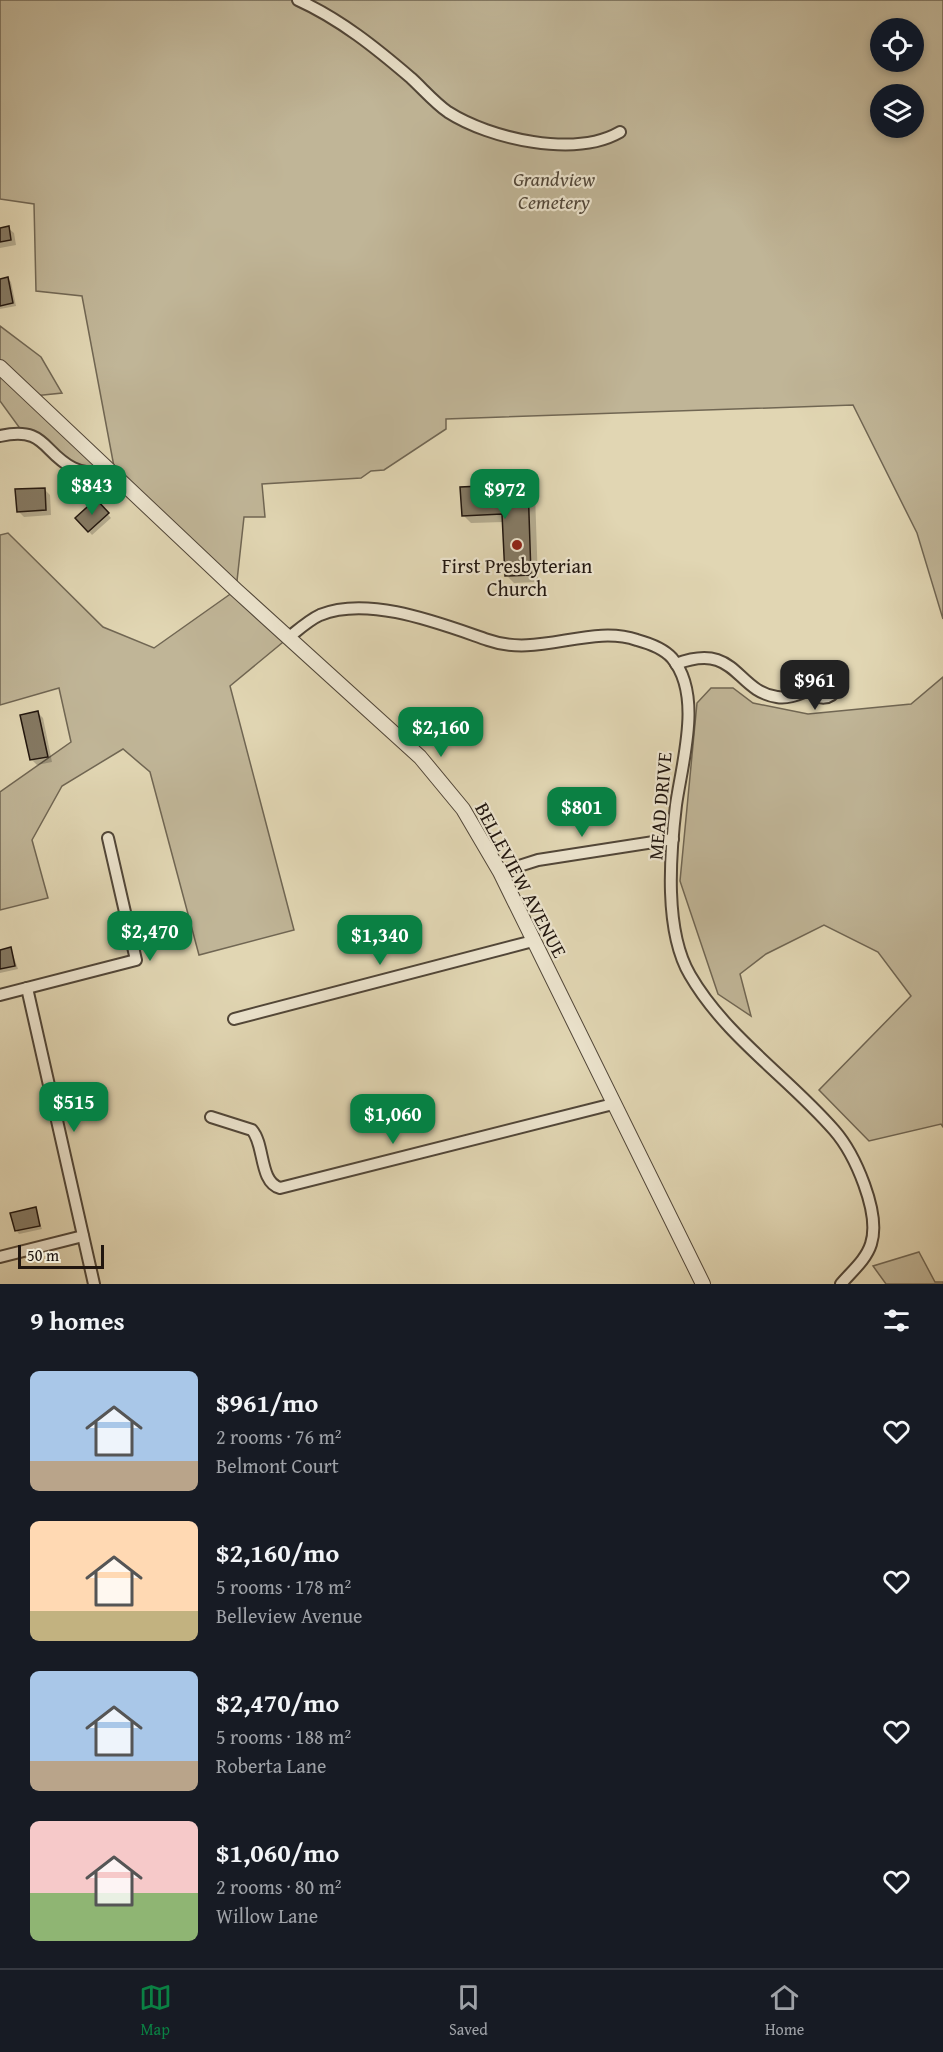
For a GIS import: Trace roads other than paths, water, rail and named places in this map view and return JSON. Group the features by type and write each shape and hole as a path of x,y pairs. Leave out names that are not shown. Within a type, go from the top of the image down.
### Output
{"street":[{"path":"298,0 318,9 371,45 448,111 480,128 517,139 560,144 598,141 620,132"},
{"name":"BELLEVIEW AVENUE","path":"0,367 288,638 352,693 444,783 463,809 500,872 703,1284"},
{"path":"0,436 24,434 40,439 72,468 89,473 115,473"},
{"path":"288,638 318,616 349,608 366,608 443,624 498,644 516,646 624,636 657,648 670,656 676,664 698,659 721,661 737,670 757,689 779,698 810,690"},
{"name":"MEAD DRIVE","path":"676,664 685,687 688,717 673,838 673,905 676,940 689,974 725,1021 836,1132 861,1175 872,1214 871,1245 865,1256 841,1284"},
{"path":"0,995 136,960 108,838"},
{"path":"500,872 538,860 673,838"},
{"path":"234,1019 533,941"},
{"path":"27,988 94,1284"},
{"path":"211,1117 252,1130 258,1141 268,1177 274,1187 280,1188 614,1104"},
{"path":"0,1257 83,1236"}],"place":[{"name":"First Presbyterian Church","path":"517,545"}],"park label":[{"name":"Grandview Cemetery","path":"554,190"}]}
